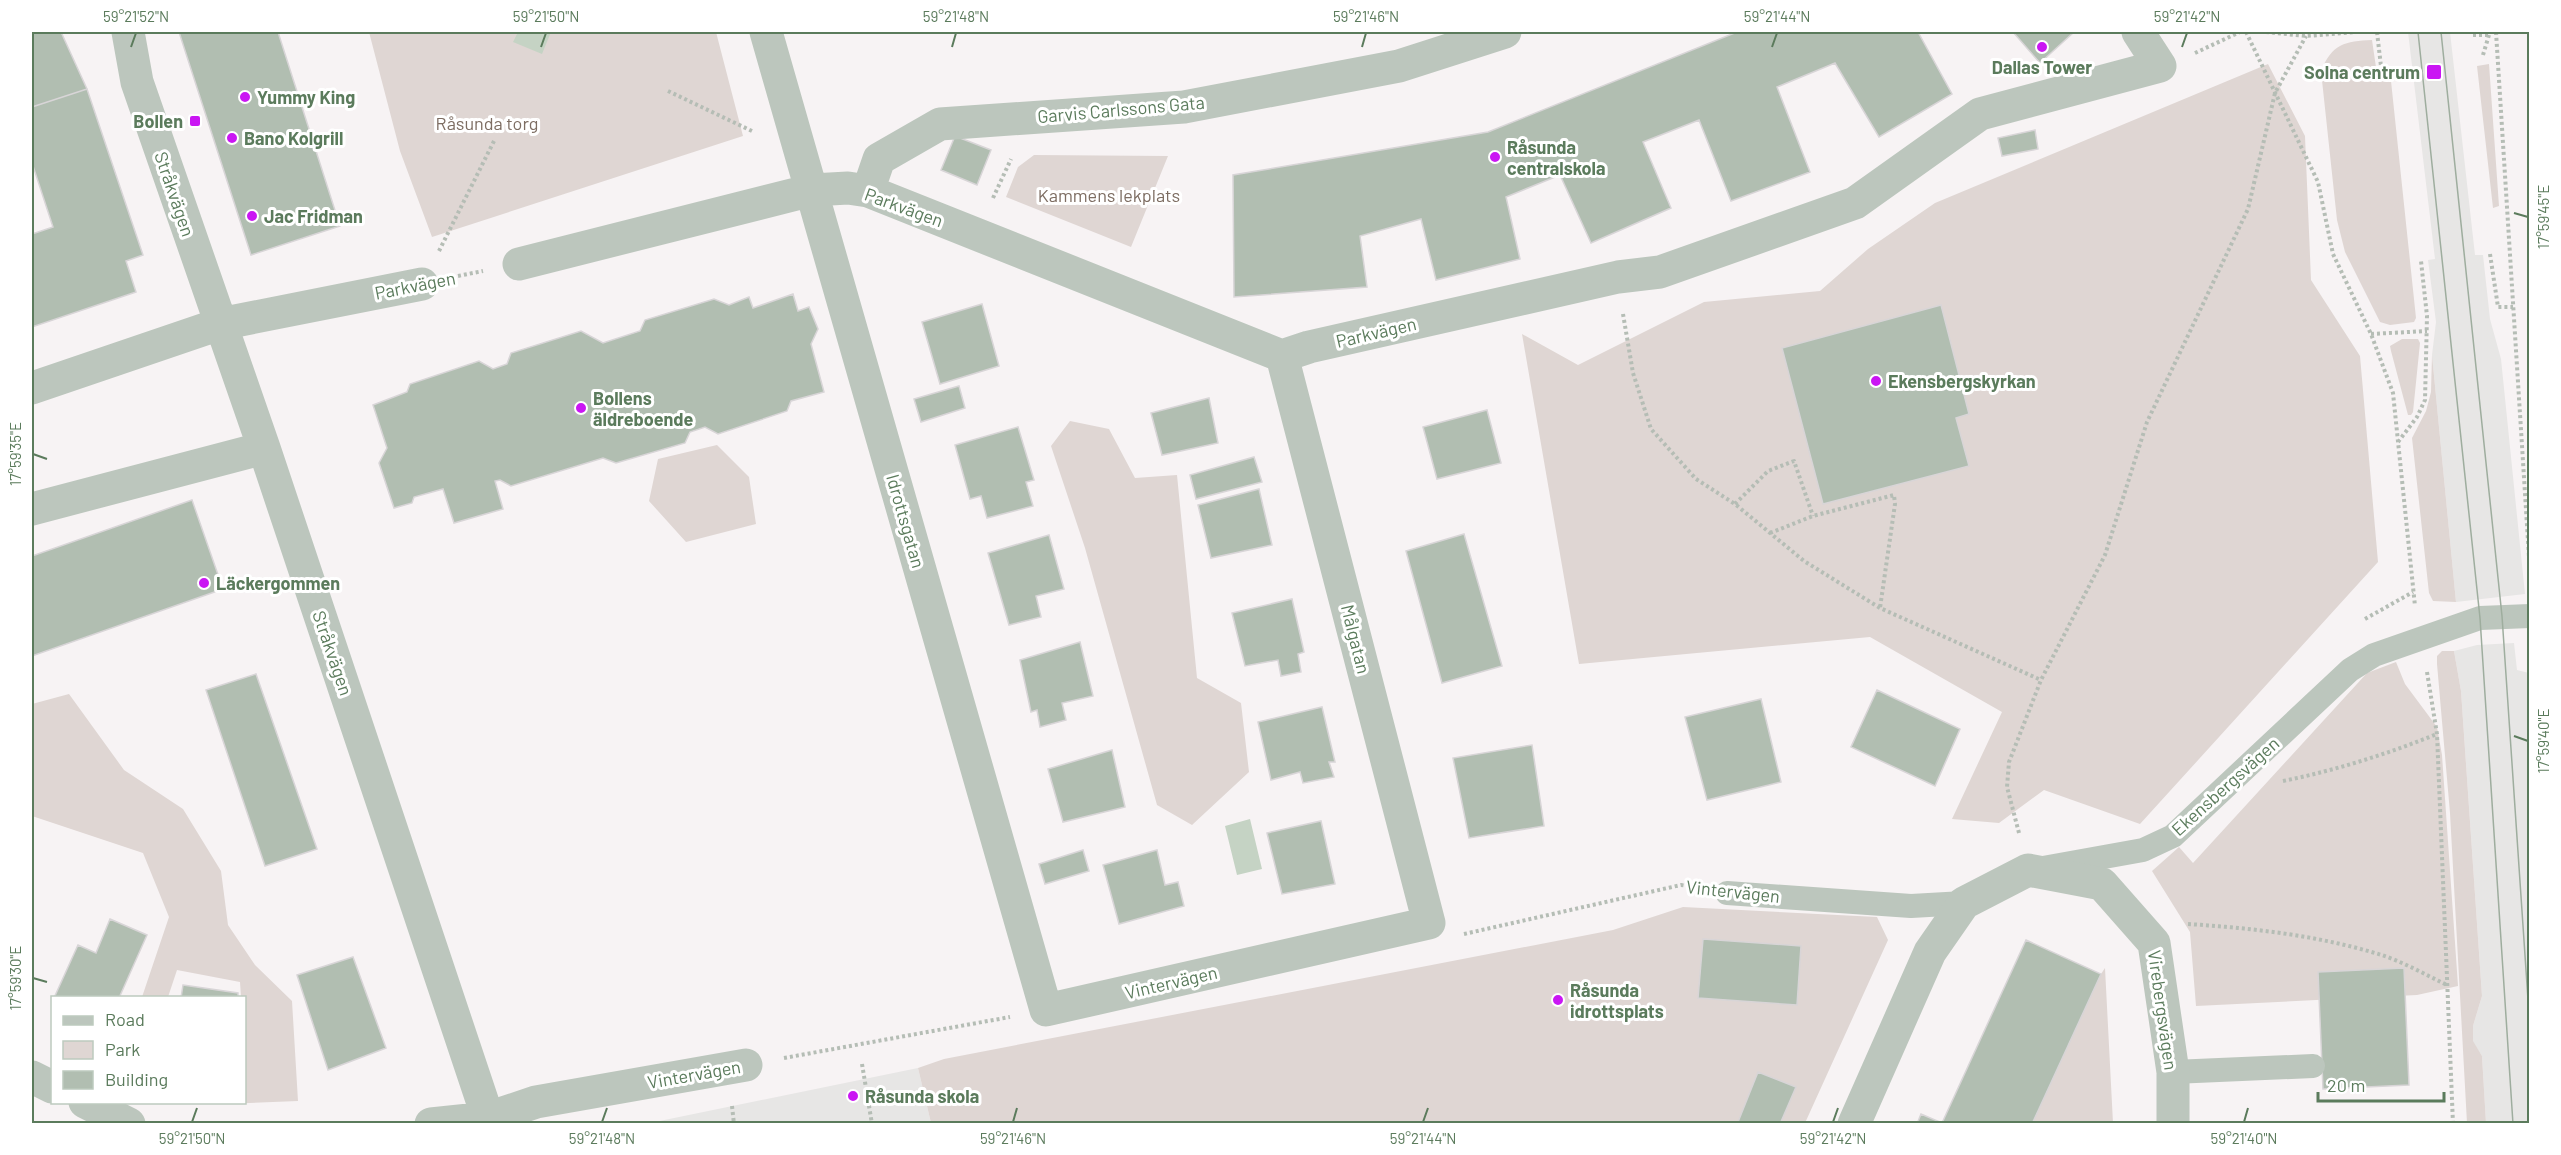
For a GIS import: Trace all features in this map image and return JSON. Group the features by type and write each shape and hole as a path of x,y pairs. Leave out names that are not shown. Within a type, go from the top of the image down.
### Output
{"street":[{"name":"Stråkvägen","path":"107,32 137,82"},
{"name":"Stråkvägen","path":"128,32 137,82 264,448 489,1120"},
{"name":"Idrottsgatan","path":"766,32 1046,1010"},
{"name":"Garvis Carlssons Gata","path":"868,191 879,159 939,124 1184,107 1399,66 1505,32"},
{"path":"2138,32 2160,66"},
{"name":"Parkvägen","path":"519,264 812,190 848,188 868,191 1282,356 1309,347 1618,277 1659,272 1854,203 1980,114 2160,66"},
{"name":"Parkvägen","path":"32,388 220,324 422,284"},
{"name":"Målgatan","path":"1282,356 1429,923"},
{"path":"32,509 264,448"},
{"name":"Ekensbergsvägen","path":"1854,1124 1930,952 1964,903 2028,870"},
{"name":"Virebergsvägen","path":"2028,870 2102,884 2154,943 2173,1072 2173,1124"},
{"name":"Vintervägen","path":"1046,1010 1429,923"},
{"name":"Vintervägen","path":"431,1124 489,1120 536,1102 746,1065"},
{"path":"32,1077 51,1086"},
{"path":"89,1104 129,1124"}],"lane":[{"name":"Ekensbergsvägen","path":"2028,870 2143,850 2174,836 2350,670 2374,655 2480,618 2529,616"},
{"name":"Vintervägen","path":"1727,893 1911,906 1964,903"},
{"path":"2173,1072 2313,1066"}],"path":[{"path":"2160,66 2240,32"},
{"path":"2246,32 2318,182 2333,254 2371,334 2392,393 2418,640"},
{"path":"2266,32 2306,36 2357,32"},
{"path":"2377,32 2382,75 2390,75"},
{"path":"2496,32 2529,573"},
{"path":"2473,35 2489,33 2483,55"},
{"path":"2020,839 2007,787 2009,762 2041,680 2105,555 2147,422 2248,209 2275,93 2306,36"},
{"path":"668,91 749,132 796,137"},
{"path":"422,284 495,140"},
{"path":"2490,254 2498,307 2513,307"},
{"path":"2397,443 2417,417 2425,400 2427,331 2421,261"},
{"name":"Parkvägen","path":"422,284 519,264"},
{"path":"1618,277 1633,373 1651,429 1696,479 1735,504 1804,561 1880,608 2041,680"},
{"path":"2371,334 2427,331"},
{"path":"1735,504 1768,471 1794,461 1814,516"},
{"path":"1770,533 1814,516 1894,495 1895,504 1880,608"},
{"path":"2361,622 2413,592"},
{"path":"2425,663 2437,734 2453,1124"},
{"path":"2237,777 2282,782 2325,773 2394,752 2437,734"},
{"name":"Vintervägen","path":"1429,923 1461,934 1681,885 1727,893"},
{"path":"2186,924 2249,928 2326,941 2377,953 2447,984"},
{"name":"Vintervägen","path":"746,1065 1046,1010"},
{"path":"862,1064 872,1124"}],"shaded area":[{"path":"518,32 551,32 542,54 513,42"},
{"path":"2408,32 2450,32 2475,255 2483,255 2490,319 2501,359 2525,594 2456,602 2432,355 2436,322 2428,260 2435,259"},
{"path":"2514,643 2517,670 2529,673 2529,1123 2486,1123 2482,1056 2473,1042 2473,1026 2482,996 2461,691 2454,651 2477,645"},
{"path":"1250,819 1262,869 1237,875 1225,826"},
{"name":"Råsunda skola","path":"918,1068 931,1123 645,1124"}],"green space":[{"name":"Råsunda torg","path":"369,32 716,32 743,136 432,237 400,151"},
{"path":"2372,40 2378,81 2391,81 2416,318 2414,322 2390,325 2380,322 2345,252 2337,220 2321,71 2330,55 2340,46 2354,41"},
{"path":"2268,64 2305,136 2311,280 2360,356 2378,562 2140,824 2044,790 1999,823 1952,819 2002,712 1870,637 1579,664 1522,334 1578,365 1704,302 1820,291 1868,249 1935,203"},
{"path":"2489,64 2499,206 2493,208 2477,66"},
{"name":"Kammens lekplats","path":"1034,155 1168,156 1131,247 1006,197 1018,167"},
{"path":"2402,339 2418,339 2420,343 2411,415 2408,415 2390,346"},
{"path":"2432,355 2456,602 2433,601 2429,593 2412,438 2426,411 2431,392"},
{"path":"1070,421 1109,429 1135,478 1177,475 1197,678 1241,703 1249,772 1192,825 1157,805 1085,548 1051,446"},
{"path":"717,445 749,477 756,524 686,542 649,501 658,459"},
{"path":"2442,651 2454,651 2461,691 2482,996 2473,1026 2473,1041 2482,1056 2486,1123 2467,1123 2450,813 2437,664 2437,656"},
{"path":"2396,662 2405,684 2437,727 2442,755 2458,986 2417,995 2196,1006 2190,932 2152,871 2179,847 2193,863 2367,673"},
{"path":"69,694 124,770 183,809 221,871 228,925 255,965 292,1001 298,1101 246,1103 246,996 241,996 240,982 177,970 168,996 142,996 169,917 143,853 32,816 32,704"},
{"name":"Råsunda idrottsplats","path":"1683,907 1877,917 1888,940 1805,1123 931,1123 918,1068 944,1059 1613,930"},
{"path":"2105,968 2113,1123 2032,1124 2101,974"}],"building":[{"path":"32,32 61,32 87,89 32,107"},
{"path":"179,32 278,32 340,226 251,255"},
{"name":"Råsunda centralskola","path":"1737,32 1918,32 1952,94 1879,137 1835,63 1777,87 1810,172 1731,201 1699,120 1643,142 1671,208 1591,243 1560,175 1506,197 1520,259 1436,280 1421,219 1360,236 1367,287 1234,297 1233,175 1488,132"},
{"name":"Dallas Tower","path":"2013,32 2074,32 2040,63"},
{"path":"87,89 143,255 126,261 136,292 32,327 32,234 53,227 32,163 32,107"},
{"path":"2035,130 2038,149 2002,156 1998,138"},
{"path":"955,136 991,150 977,185 941,170"},
{"name":"Bollens äldreboende","path":"793,294 798,311 809,307 818,329 811,344 824,392 791,401 787,411 718,434 705,427 690,432 685,443 616,463 603,458 511,486 500,480 495,481 503,509 454,523 443,489 414,497 412,503 394,508 379,463 387,448 373,405 407,392 410,384 479,361 493,369 507,364 511,353 581,331 603,343 640,331 645,320 714,299 729,305 749,297 753,308"},
{"path":"982,304 999,366 940,384 922,322"},
{"name":"Ekensbergskyrkan","path":"1941,305 1969,414 1956,418 1969,466 1823,504 1782,348"},
{"path":"959,386 965,408 921,422 914,399"},
{"path":"1209,398 1218,443 1162,455 1151,413"},
{"path":"1487,410 1501,463 1437,479 1423,427"},
{"path":"1018,427 1034,480 1026,482 1033,506 987,518 981,496 970,499 955,445"},
{"path":"1254,457 1262,482 1196,499 1190,475"},
{"path":"1259,489 1272,545 1211,558 1198,505"},
{"path":"192,500 223,589 32,656 32,556"},
{"path":"1464,534 1502,666 1442,683 1406,551"},
{"path":"1049,535 1064,589 1036,596 1041,617 1009,625 988,553"},
{"path":"1292,599 1304,652 1298,654 1301,672 1281,676 1278,660 1245,666 1232,613"},
{"path":"1080,642 1093,696 1062,703 1066,720 1040,727 1037,710 1031,712 1020,660"},
{"path":"256,674 317,849 265,866 206,690"},
{"path":"1877,690 1960,729 1935,786 1851,747"},
{"path":"1761,699 1781,782 1707,800 1685,717"},
{"path":"1322,707 1335,762 1329,762 1334,777 1303,783 1300,772 1271,780 1258,722"},
{"path":"1532,745 1544,826 1469,838 1453,758"},
{"path":"1112,750 1125,807 1063,822 1048,769"},
{"path":"1321,821 1335,884 1282,894 1267,833"},
{"path":"1083,850 1089,871 1045,884 1039,864"},
{"path":"1157,850 1165,885 1178,882 1184,906 1119,924 1103,865"},
{"path":"110,919 147,935 120,996 55,996 78,945 96,953"},
{"path":"1703,939 1801,946 1797,1005 1698,998"},
{"path":"2026,940 2101,974 2032,1124 1917,1124 1921,1114 1942,1123"},
{"path":"353,957 386,1048 328,1070 297,975"},
{"path":"2404,968 2409,1085 2323,1089 2318,972"},
{"path":"183,985 238,993 238,996 181,996"},
{"path":"1758,1072 1796,1087 1780,1124 1738,1122"}],"tram line":[{"path":"2418,32 2480,618 2513,1124"},
{"path":"2441,32 2502,616 2530,1029"}],"place":[{"name":"Dallas Tower","path":"2042,47"},
{"name":"Solna centrum","path":"2434,72"},
{"name":"Yummy King","path":"245,97"},
{"name":"Bollen","path":"195,121"},
{"name":"Bano Kolgrill","path":"232,138"},
{"name":"Råsunda centralskola","path":"1495,157"},
{"name":"Jac Fridman","path":"252,216"},
{"name":"Ekensbergskyrkan","path":"1876,381"},
{"name":"Bollens äldreboende","path":"581,408"},
{"name":"Läckergommen","path":"204,583"},
{"name":"Råsunda idrottsplats","path":"1558,1000"},
{"name":"Råsunda skola","path":"853,1096"}]}
